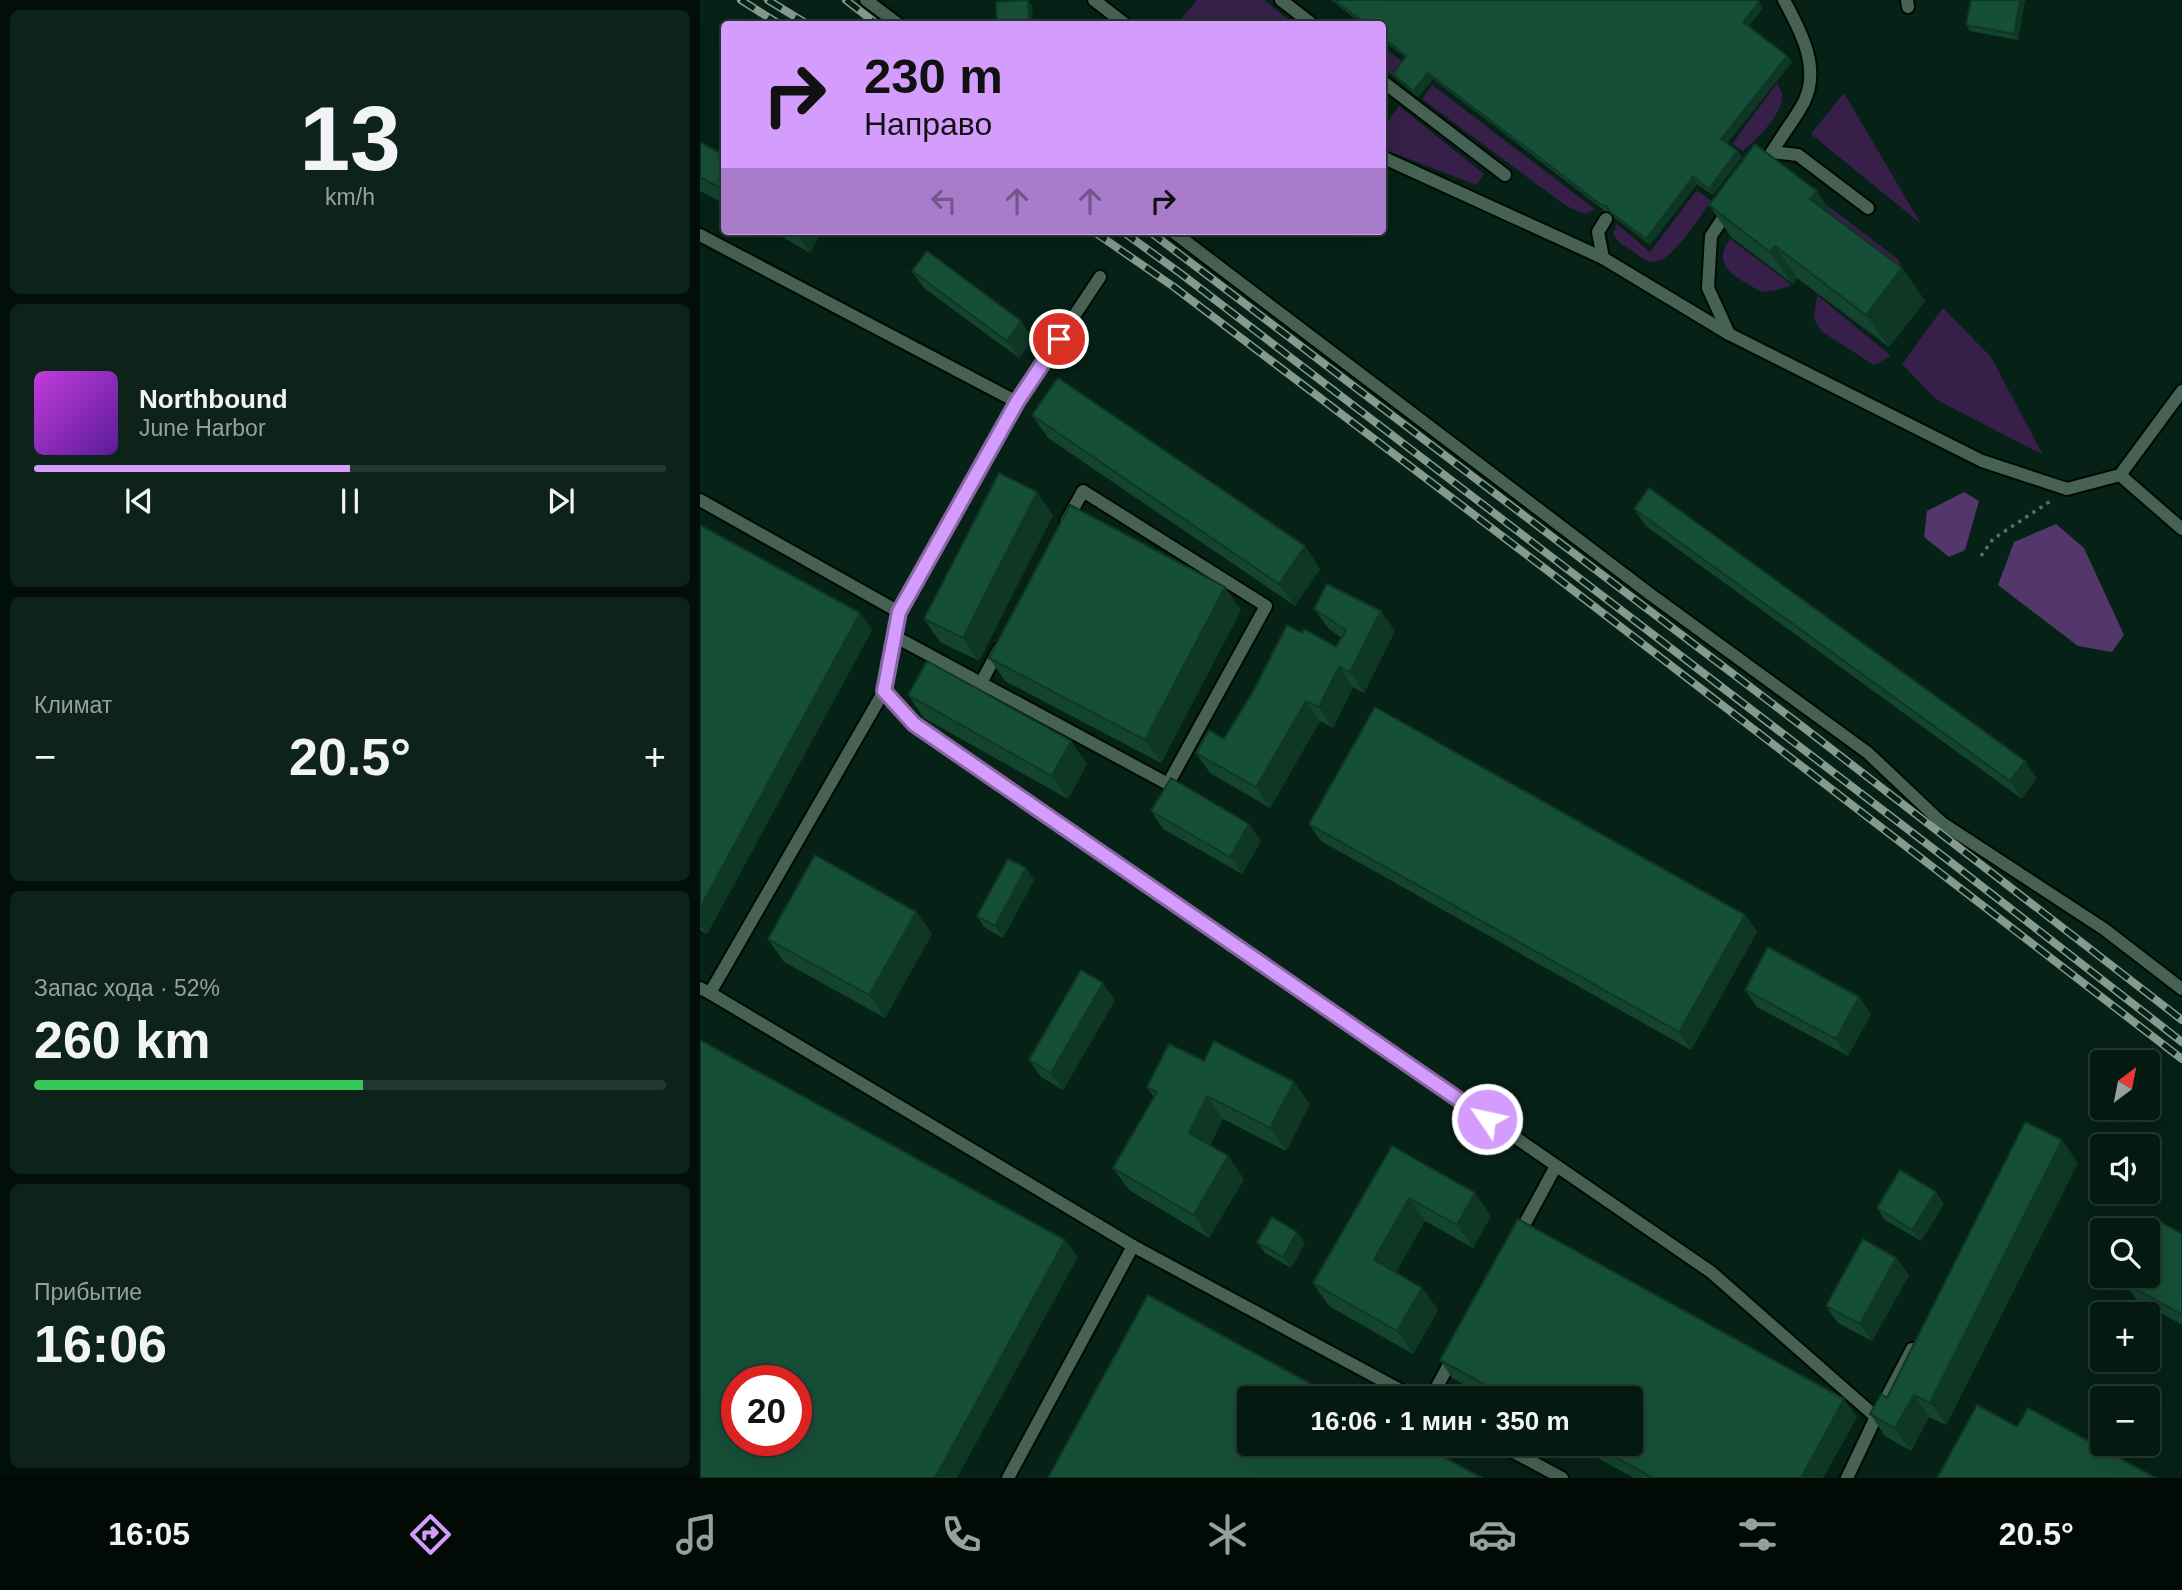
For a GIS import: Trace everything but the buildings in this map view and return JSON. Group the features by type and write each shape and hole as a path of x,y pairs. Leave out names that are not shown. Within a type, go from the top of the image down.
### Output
{"lane":[{"path":"866,0 894,21"},
{"path":"1094,0 1121,21"},
{"path":"1282,0 1308,21"},
{"path":"1760,167 1805,99 1810,73 1804,36 1784,0"},
{"path":"1386,89 1505,176"},
{"path":"1772,152 1798,155 1868,208"},
{"path":"1386,159 1603,258 1729,334 1982,461 2067,489 2120,475 2182,391"},
{"path":"1729,334 1707,288 1711,236 1738,197"},
{"path":"1603,258 1598,232 1606,219"},
{"path":"700,235 1017,402"},
{"path":"1177,235 1639,585 1868,753 1942,822 2104,929 2182,989"},
{"path":"1100,277 1017,402 899,612 884,691 705,990 1133,1246 1393,1386"},
{"path":"2120,475 2182,529"},
{"path":"894,636 1168,784 1266,606 1083,491 1057,539"},
{"path":"700,500 899,612"},
{"path":"981,683 1007,635"},
{"path":"884,691 914,724 1710,1272 1876,1417"},
{"path":"1510,1252 1556,1166"},
{"path":"1008,1478 1133,1246"},
{"path":"1847,1478 1915,1342"},
{"path":"1437,1386 1457,1349"},
{"path":"1521,1456 1562,1478"}],"path":[{"path":"1981,555 1993,539 2052,501 2053,484"}],"shaded area":[{"path":"1197,0 1264,0 1290,21 1180,21"},
{"path":"1386,49 1404,63 1393,77 1386,69"},
{"path":"1777,83 1782,94 1779,109 1743,151 1732,144"},
{"path":"1432,85 1595,209 1585,214 1566,206 1422,99"},
{"path":"1844,93 1921,224 1811,134"},
{"path":"1399,106 1484,174 1476,185 1386,150 1386,124"},
{"path":"1782,171 1899,260 1903,275 1779,176"},
{"path":"1697,190 1711,201 1686,237 1661,260 1645,260 1613,234 1617,224 1650,252"},
{"path":"1730,239 1792,285 1761,292 1736,277 1729,271 1723,258 1724,249"},
{"path":"1817,295 1891,356 1874,365 1821,331 1814,319"},
{"path":"1943,308 1991,357 2043,455 1937,400 1902,364"},
{"path":"1964,492 1979,501 1965,550 1949,557 1924,537 1927,511"},
{"path":"2056,524 2084,548 2124,635 2112,652 2078,646 1998,585 2014,542"}],"railway":[{"path":"741,0 774,21"},
{"path":"768,0 802,21"},
{"path":"846,0 873,21"},
{"path":"1099,235 1174,287 1552,574 2182,1059"},
{"path":"1128,235 1948,860 2182,1042"},
{"path":"1154,235 1803,727 2182,1020"}],"route":[{"path":"1059,339 1017,402 899,612 884,691 914,724 1487,1119"}]}
